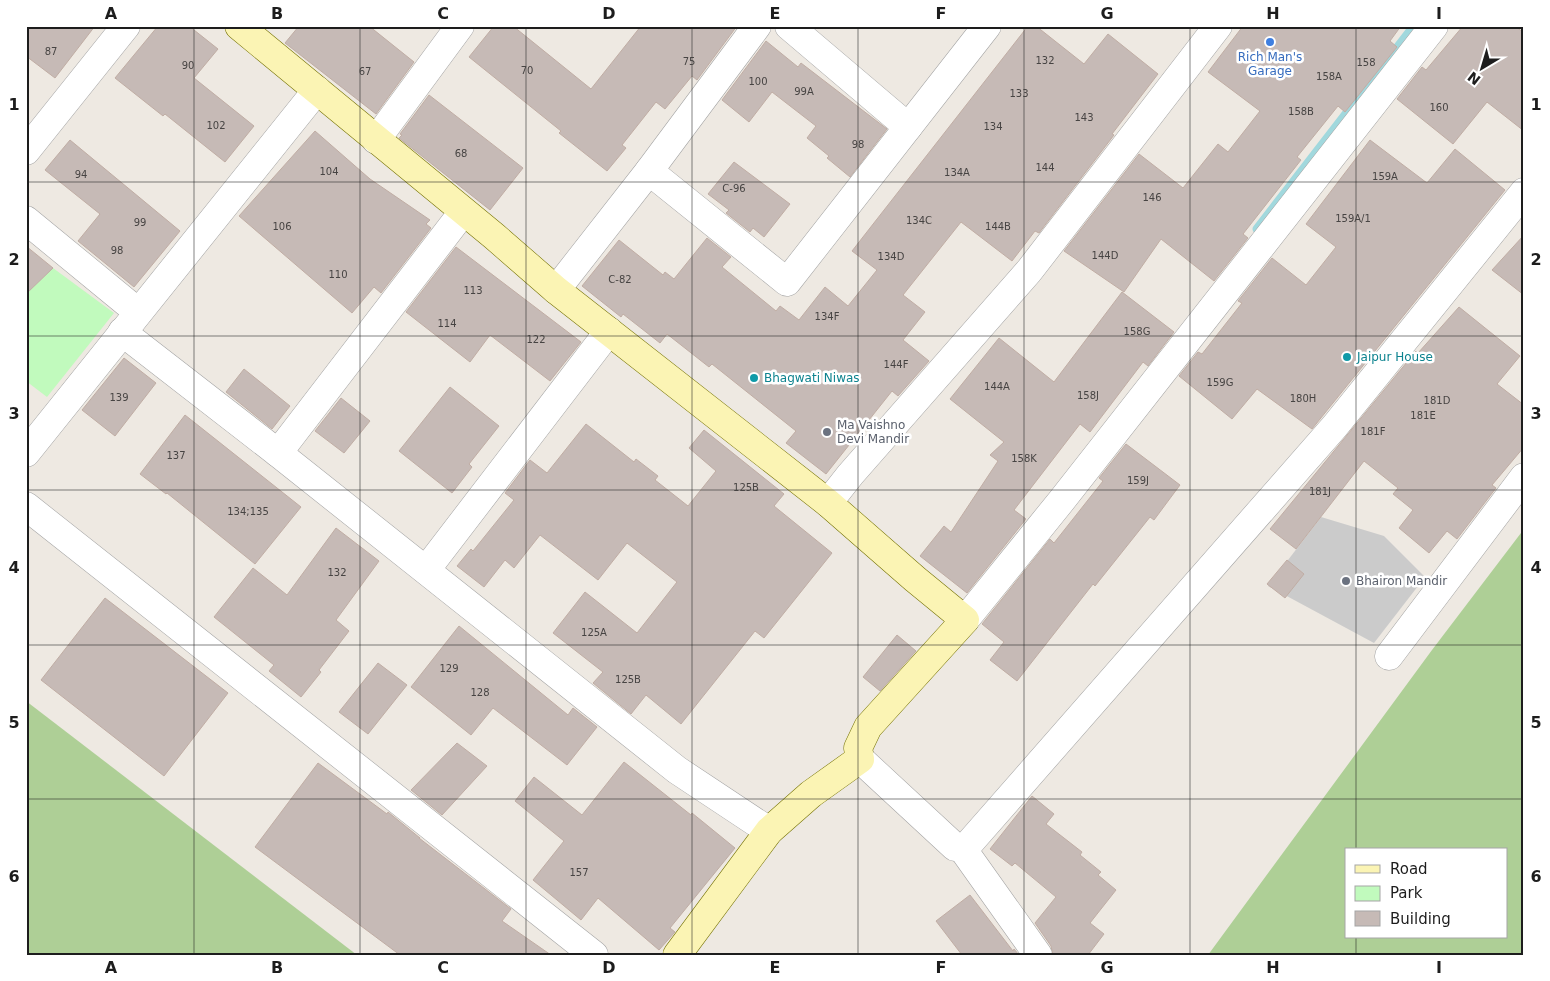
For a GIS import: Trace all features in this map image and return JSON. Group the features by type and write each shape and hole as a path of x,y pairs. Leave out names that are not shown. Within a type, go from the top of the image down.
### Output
{"street":[{"path":"26,151 126,26"},
{"path":"239,26 556,290 828,502 915,579 965,620"},
{"path":"376,140 460,26"},
{"path":"556,290 649,171 757,26"},
{"path":"789,26 908,127"},
{"path":"649,171 787,282 988,26"},
{"path":"828,502 850,474 1029,271 1218,26"},
{"path":"1434,26 1062,500 965,620 868,727 858,748 860,759 955,848 962,848 970,843 1335,426 1524,192"},
{"path":"26,452 317,90"},
{"path":"278,453 464,212"},
{"path":"26,220 130,322 278,453 677,770 769,831"},
{"path":"426,570 609,331"},
{"path":"1389,656 1524,477"},
{"path":"26,506 594,955"},
{"path":"677,955 769,831 812,794 860,759"},
{"path":"962,848 1038,955"}],"shaded area":[{"name":"Bhairon Mandir","path":"1321,517 1384,536 1425,577 1374,643 1268,586"}],"green space":[{"path":"53,268 114,313 47,397 26,381 26,294"},
{"path":"1524,529 1524,955 1208,955 1432,650"},
{"path":"26,701 357,955 26,955"}],"building":[{"path":"26,26 95,26 55,78 26,56"},
{"path":"158,26 189,26 218,49 194,78 254,126 225,162 165,114 163,116 115,78"},
{"path":"299,26 369,26 414,62 376,114 285,43"},
{"path":"494,26 513,26 591,89 641,26 737,26 697,80 692,76 665,109 656,102 622,145 626,148 607,171 559,133 561,131 469,57"},
{"path":"1028,26 1036,26 1084,64 1108,34 1158,74 1039,233 1035,231 1012,261 961,222 903,295 925,312 903,340 929,361 898,396 892,391 826,474 786,443 796,431 712,364 709,367 667,334 660,343 623,314 621,317 582,286 619,240 663,275 665,272 674,279 707,238 731,257 722,267 776,311 780,306 799,320 825,287 848,306 877,270 852,251"},
{"path":"1243,26 1401,26 1390,41 1397,47 1345,112 1338,106 1297,157 1301,160 1243,234 1248,238 1214,281 1161,239 1124,292 1064,251 1139,154 1183,188 1218,144 1228,152 1260,111 1208,72"},
{"path":"1463,26 1515,26 1524,33 1524,131 1487,102 1453,144 1397,99 1422,67 1426,70"},
{"path":"766,41 798,67 801,63 887,129 850,177 807,138 816,126 772,92 749,122 722,100"},
{"path":"429,95 523,168 490,210 399,138"},
{"path":"315,131 370,179 430,220 426,224 431,228 381,293 374,287 352,313 239,216"},
{"path":"70,140 180,231 134,287 78,241 100,214 45,170"},
{"path":"1370,140 1427,183 1455,149 1505,190 1312,429 1257,389 1232,419 1179,376 1198,352 1202,354 1242,303 1238,301 1272,258 1306,285 1336,247 1306,224"},
{"path":"734,162 790,204 764,237 753,228 750,232 726,213 729,210 708,194"},
{"path":"1524,235 1524,295 1492,270"},
{"path":"26,246 53,268 26,294"},
{"path":"456,247 581,342 550,381 490,335 470,362 406,312"},
{"path":"1122,292 1174,332 1148,366 1143,362 1090,432 1080,424 1014,510 1026,519 967,593 920,556 944,526 951,532 998,461 990,455 1004,442 950,399 999,338 1054,382"},
{"path":"1459,307 1520,356 1497,384 1524,405 1524,447 1492,485 1496,488 1457,539 1447,531 1429,553 1399,528 1413,510 1393,494 1398,488 1364,461 1296,549 1270,529 1416,351 1418,353"},
{"path":"124,358 156,383 115,436 82,410"},
{"path":"244,369 290,406 272,429 226,392"},
{"path":"450,387 499,426 469,464 472,467 452,493 399,451"},
{"path":"341,398 370,421 344,453 315,431"},
{"path":"185,415 301,507 255,564 167,493 140,474"},
{"path":"586,424 634,462 636,459 658,476 655,480 688,506 716,471 689,448 704,430 784,494 774,506 832,553 764,638 755,631 681,724 646,695 631,714 593,683 603,672 553,633 585,592 637,633 677,582 627,543 598,580 540,535 514,568 505,560 484,587 457,566 471,549 473,551 514,500 505,493 530,460 547,473"},
{"path":"1126,444 1180,485 1154,520 1150,517 1095,586 1093,584 1017,681 990,660 1004,642 982,624 1050,539 1054,543 1103,481 1099,478"},
{"path":"336,528 379,561 336,620 349,631 301,697 269,671 274,665 214,617 253,568 287,595"},
{"path":"1287,560 1304,574 1285,598 1267,584"},
{"path":"105,598 228,693 164,776 41,680"},
{"path":"459,626 568,715 573,708 597,727 567,765 493,708 471,735 411,687"},
{"path":"897,635 916,651 880,691 863,677"},
{"path":"378,663 407,685 368,734 339,712"},
{"path":"457,743 487,766 442,815 411,790"},
{"path":"624,762 735,848 670,928 675,932 659,950 598,898 581,920 533,880 564,841 515,801 534,777 582,815"},
{"path":"318,763 387,814 388,812 511,909 502,921 551,955 400,955 255,847"},
{"path":"1032,796 1054,814 1046,824 1082,852 1080,855 1101,872 1098,875 1116,890 1090,923 1104,934 1088,955 1053,955 1051,946 1035,923 1056,897 1015,863 1012,866 990,849"},
{"path":"970,895 1013,951 1014,949 1019,955 962,955 936,921"}],"waterway":[{"path":"1257,229 1414,26"}],"place":[{"name":"Rich Man's Garage","path":"1270,42"},
{"name":"Jaipur House","path":"1347,357"},
{"name":"Bhagwati Niwas","path":"754,378"},
{"name":"Ma Vaishno Devi Mandir","path":"827,432"},
{"name":"Bhairon Mandir","path":"1346,581"}]}
